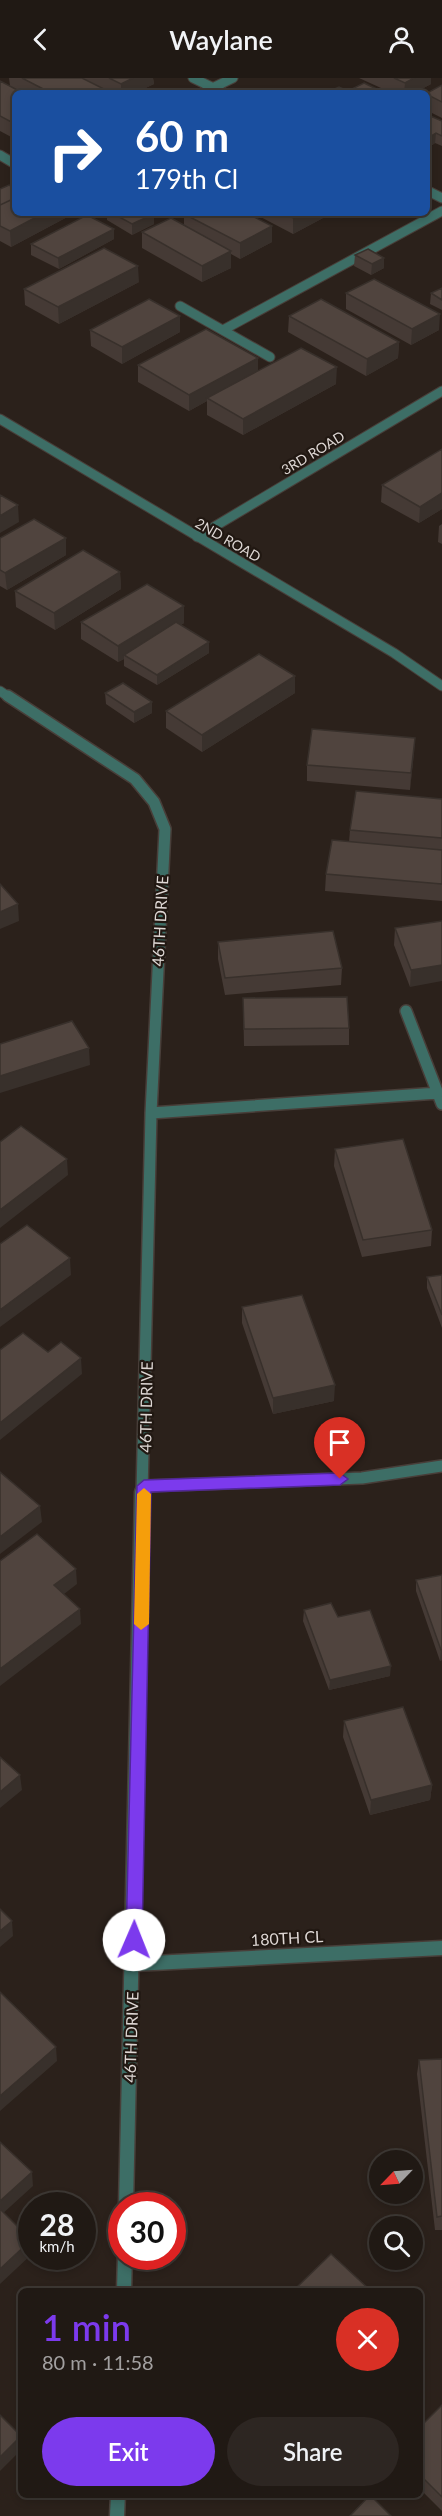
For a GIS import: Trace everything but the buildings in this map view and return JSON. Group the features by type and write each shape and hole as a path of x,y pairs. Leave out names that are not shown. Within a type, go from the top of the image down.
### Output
{"street":[{"path":"193,78 217,90"},
{"path":"209,90 233,78"},
{"path":"223,330 442,211"},
{"path":"180,306 270,357"},
{"name":"3RD ROAD","path":"197,537 442,391"},
{"name":"2ND ROAD","path":"0,419 394,653 442,686"},
{"name":"46TH DRIVE","path":"0,691 135,778 154,802 165,829 151,1113 134,1964 126,2192"},
{"path":"151,1113 440,1099 406,1011"},
{"path":"144,1486 362,1478 442,1466"},
{"name":"180TH CL","path":"134,1964 442,1948"},
{"path":"124,2288 125,2270"},
{"path":"117,2498 117,2516"}],"slow traffic":[{"path":"141,1624 144,1494"}],"route":[{"path":"134,1940 144,1486 340,1479"}]}
